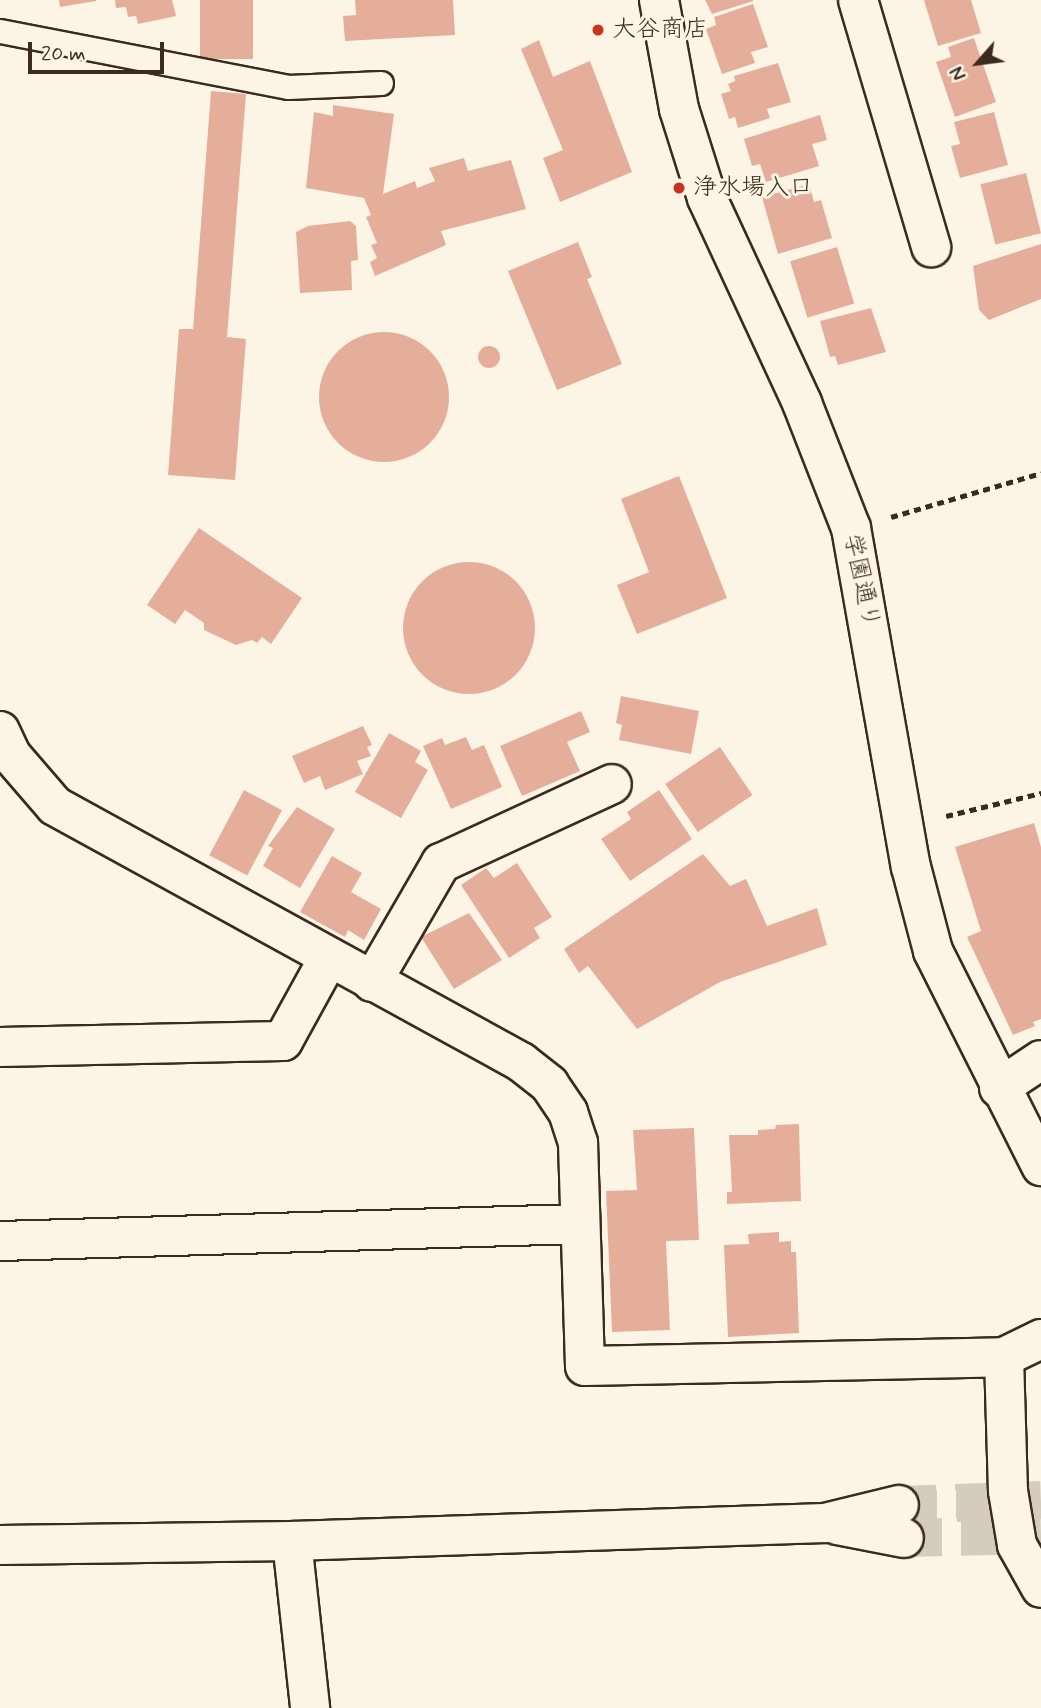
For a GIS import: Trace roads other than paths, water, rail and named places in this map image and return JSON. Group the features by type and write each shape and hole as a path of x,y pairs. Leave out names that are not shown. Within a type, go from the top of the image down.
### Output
{"street":[{"name":"学園通り","path":"659,0 679,109 707,198 802,403 851,528 904,824 933,951 999,1088 1041,1166"},
{"path":"858,0 931,247"},
{"path":"4,749 55,806 328,959 520,1062 549,1084 568,1112 578,1143 585,1366 1004,1357 1041,1339"},
{"path":"372,982 441,863 612,784"},
{"path":"0,1047 283,1041 328,959"},
{"path":"999,1088 1041,1060"},
{"path":"0,1241 580,1223"},
{"path":"1004,1357 1011,1505 1017,1545 1041,1588"},
{"path":"0,1545 292,1541 901,1521"},
{"path":"292,1541 310,1708"}],"lane":[{"path":"0,31 288,87 381,83"}],"tunnel":[{"path":"899,1505 1041,1500"},
{"path":"904,1538 1041,1535"}],"place":[{"name":"大谷商店","path":"598,30"},
{"name":"浄水場入口","path":"679,188"}]}
